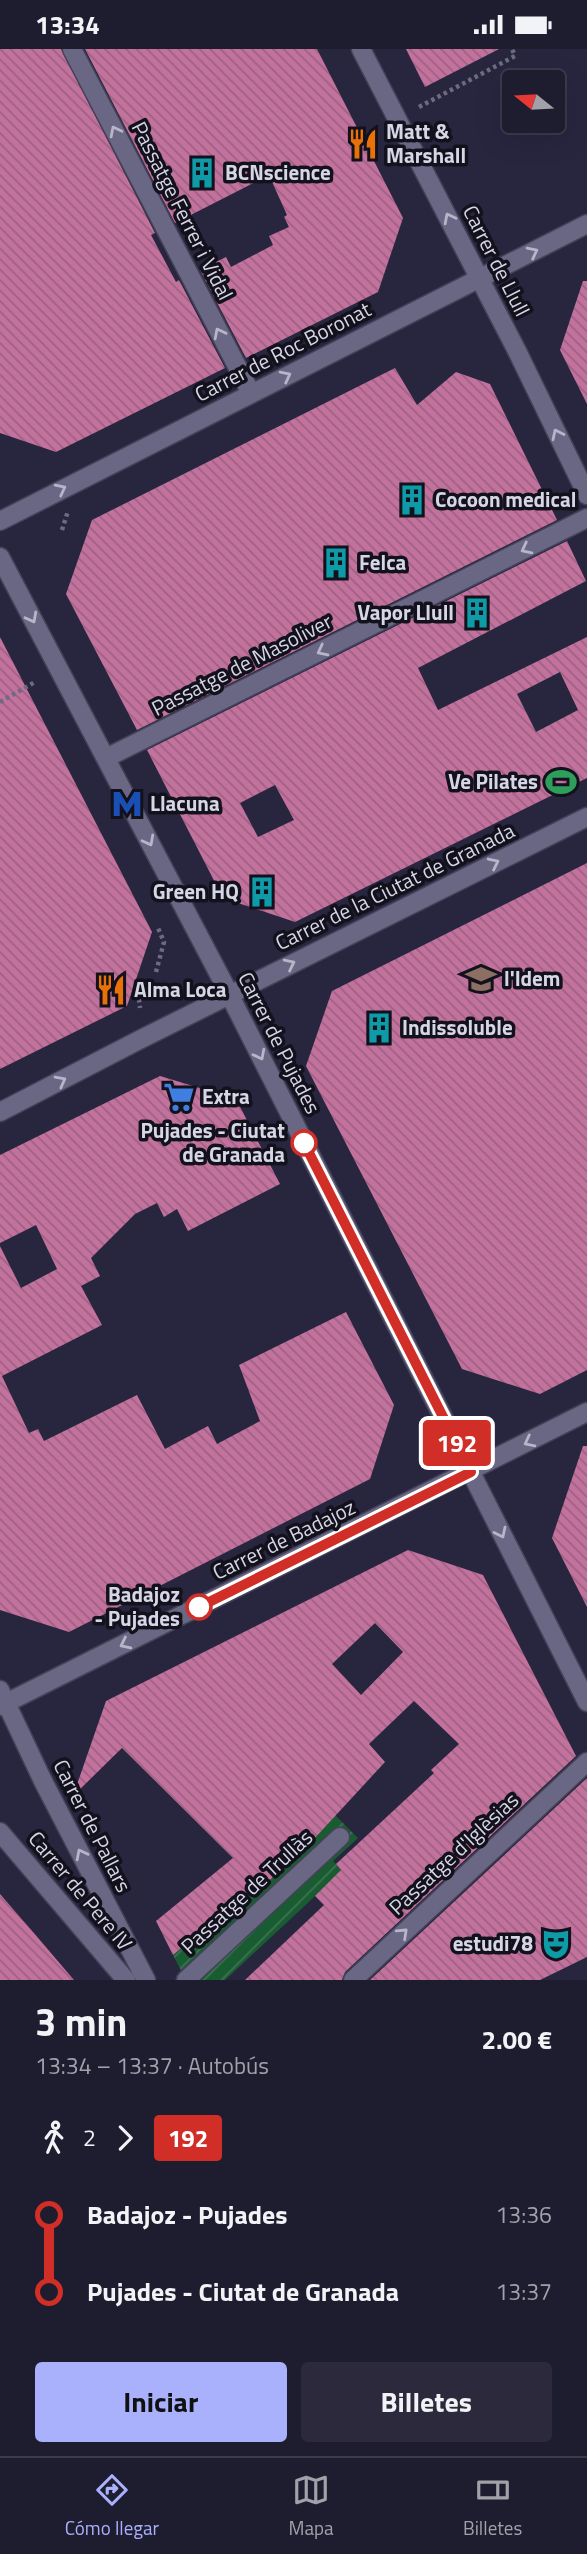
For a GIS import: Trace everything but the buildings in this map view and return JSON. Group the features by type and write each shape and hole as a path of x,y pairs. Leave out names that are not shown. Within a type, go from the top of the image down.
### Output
{"street":[{"name":"Passatge Ferrer i Vidal","path":"72,49 251,393"},
{"name":"Carrer de Llull","path":"361,49 480,279 587,495"},
{"name":"Carrer de Roc Boronat","path":"0,521 587,224"},
{"name":"Passatge de Masoliver","path":"106,758 587,518"},
{"name":"Carrer de Pujades","path":"0,557 229,995 587,1702"},
{"name":"Carrer de la Ciutat de Granada","path":"0,1112 587,817"},
{"name":"Carrer de Badajoz","path":"2,1700 471,1472 587,1412"},
{"name":"Carrer de Pallars","path":"2,1700 146,1980"},
{"name":"Passatge d'Iglèsias","path":"353,1980 587,1762"},
{"name":"Carrer de Pere IV","path":"0,1832 126,1980"},
{"name":"Passatge de Trullàs","path":"186,1980 340,1837"}],"path":[{"path":"419,107 515,56 512,49"},
{"path":"62,530 68,509"},
{"path":"0,702 35,683"},
{"path":"156,972 164,943 158,928"},
{"path":"138,992 140,1008"}],"green space":[{"path":"335,1815 358,1838 333,1861 342,1871 225,1980 186,1980 173,1955 259,1883 263,1886"}],"bus line":[{"name":"192","path":"199,1607 471,1472 304,1143"}],"place":[{"name":"Matt & Marshall","path":"363,144"},
{"name":"BCNscience","path":"202,173"},
{"name":"Cocoon medical","path":"412,500"},
{"name":"Felca","path":"336,563"},
{"name":"Vapor Llull","path":"477,613"},
{"name":"Ve Pilates","path":"561,782"},
{"name":"Llacuna","path":"127,804"},
{"name":"Green HQ","path":"262,892"},
{"name":"l'Idem","path":"481,979"},
{"name":"Alma Loca","path":"111,990"},
{"name":"Indissoluble","path":"379,1028"},
{"name":"Extra","path":"179,1097"},
{"name":"Pujades - Ciutat de Granada","path":"304,1143"},
{"name":"Badajoz - Pujades","path":"199,1607"},
{"name":"estudi78","path":"556,1944"}]}
